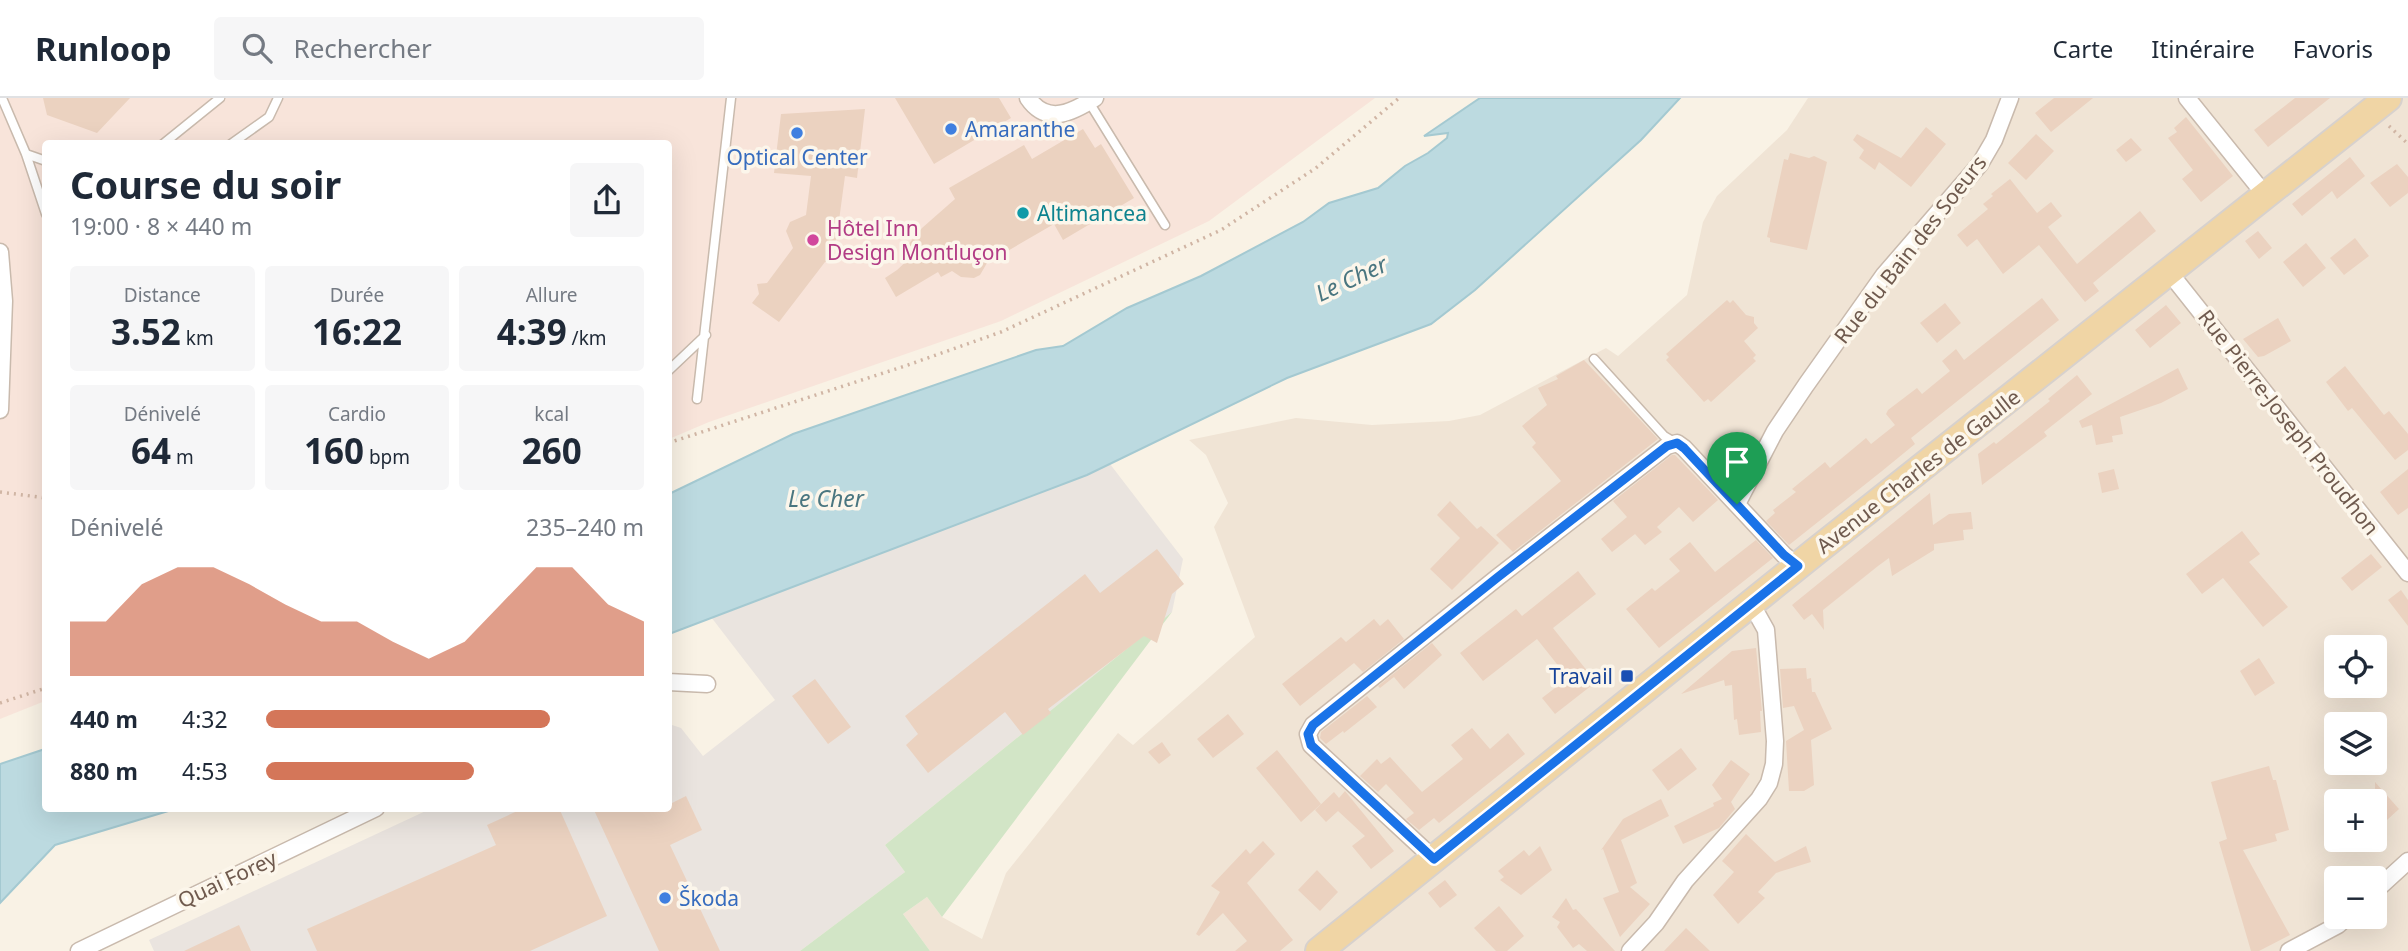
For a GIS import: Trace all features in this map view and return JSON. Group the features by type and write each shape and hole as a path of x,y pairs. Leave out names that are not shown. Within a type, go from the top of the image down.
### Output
{"main road":[{"name":"Avenue Charles de Gaulle","path":"1320,951 1798,566 2388,98"}],"street":[{"path":"1028,98 1043,111 1054,114 1070,113 1092,100"},
{"name":"Rue du Bain des Soeurs","path":"1737,504 1775,431 1813,374 1884,275 1980,164 1994,140 2010,98"},
{"path":"2187,98 2266,196"},
{"path":"0,252 4,301 0,410"},
{"name":"Rue Pierre-Joseph Proudhon","path":"2169,272 2407,571"},
{"path":"1434,859 1311,745 1308,734 1313,725 1667,446 1677,443 1684,448 1784,555 1798,566"},
{"path":"1630,951 1656,923 1685,881 1759,799 1769,783 1774,764 1775,741 1766,630 1752,605"},
{"path":"672,682 707,684"},
{"name":"Quai Forey","path":"79,951 368,812"},
{"path":"2387,880 2408,861"},
{"path":"2289,951 2330,929"}],"lane":[{"path":"2,98 26,154 42,202"},
{"path":"168,140 220,98"},
{"path":"237,140 269,117 278,98"},
{"path":"697,399 731,98"},
{"path":"1092,100 1165,225"},
{"path":"26,154 42,160"},
{"path":"672,367 706,335"},
{"path":"1594,359 1664,436 1677,443"}],"path":[{"path":"672,442 868,379 1001,332 1221,230 1316,168 1399,98"},
{"path":"0,492 42,497"},
{"path":"0,703 42,689"}],"shaded area":[{"path":"0,98 1375,98 1209,221 1001,321 709,422 672,438 672,140 42,140 42,702 0,719"},
{"path":"1808,98 2408,98 2408,951 930,951 903,914 927,897 942,917 982,939 1006,873 1118,733 1133,745 1255,637 1214,527 1228,503 1206,455 1189,440 1296,418 1372,425 1449,421 1480,415 1606,348 1618,356 1687,295 1703,222 1717,196 1787,130"},
{"path":"1110,464 1183,559 1172,612 885,845 905,872 800,951 154,951 149,940 424,812 672,812 672,725 681,728 703,756 775,700 711,617"}],"green space":[{"path":"1172,612 942,917 927,897 903,914 930,951 800,951 905,872 885,845"}],"water":[{"name":"Le Cher","path":"1480,98 1680,98 1641,140 1475,290 1431,324 1287,378 1087,475 672,633 672,493 793,434 1036,350 1063,346 1127,308 1201,276 1303,222 1329,203 1378,188 1405,166 1428,153 1447,138 1448,133 1424,136"},
{"path":"42,750 42,812 165,812 55,845 0,903 0,764"}],"building":[{"path":"43,98 130,98 97,133 47,115"},
{"name":"Amaranthe","path":"895,98 999,98 1011,118 934,164"},
{"path":"2054,98 2093,98 2051,132 2035,113"},
{"path":"2295,98 2330,98 2268,147 2254,130"},
{"path":"865,109 857,178 845,176 840,229 827,262 779,322 752,303 759,294 757,284 767,283 793,248 786,231 790,222 806,215 811,176 774,173 781,114"},
{"path":"2186,117 2233,176 2201,202 2182,179 2193,170 2168,138 2177,132 2174,128"},
{"path":"1926,127 1946,144 1911,187 1879,162 1875,170 1859,158 1864,150 1853,140 1857,134 1901,158"},
{"name":"Altimancea","path":"1083,129 1095,148 1101,144 1134,198 1063,240 1054,224 987,263 980,275 974,278 961,277 952,271 941,277 938,272 896,297 885,278 912,256 907,246 922,228 955,199 949,188 1024,145 1032,159"},
{"path":"2036,134 2054,151 2026,180 2008,163"},
{"path":"2131,138 2142,150 2126,162 2116,150"},
{"path":"1790,153 1809,158 1814,156 1827,162 1807,250 1770,242 1767,237 1784,159 1788,160"},
{"path":"2350,157 2365,176 2337,199 2332,191 2302,216 2292,204"},
{"path":"2397,164 2408,177 2408,193 2390,207 2370,183"},
{"path":"2010,179 2037,213 2051,202 2062,216 2048,227 2077,264 2140,211 2156,231 2093,283 2099,291 2085,302 2039,245 2003,274 1977,239 1967,247 1957,235 1988,209 1983,204"},
{"path":"2258,231 2272,248 2259,259 2245,241"},
{"path":"2355,238 2369,256 2344,275 2330,258"},
{"path":"2306,243 2326,268 2303,287 2283,262"},
{"path":"2042,298 2059,320 1911,438 1915,444 1882,471 1789,545 1766,521 1775,513 1773,510 1796,492 1792,489 1825,462 1830,468 1866,438 1871,444 1895,425 1886,414 1888,410 1917,388 1922,394 1950,371 1942,361 1956,349 1964,360"},
{"path":"1727,300 1730,303 1733,300 1746,315 1754,317 1758,328 1744,341 1756,355 1753,358 1756,361 1711,402 1708,399 1704,402 1666,360 1669,357 1666,354"},
{"path":"1945,303 1961,323 1937,343 1920,323"},
{"path":"2166,305 2181,323 2150,348 2135,330"},
{"path":"2278,318 2291,341 2258,357 2243,339"},
{"path":"1584,360 1658,439 1513,552 1496,535 1561,481 1532,447 1536,443 1522,426 1547,405 1538,388 1558,379 1556,376"},
{"path":"2345,366 2384,415 2389,411 2408,434 2408,450 2395,460 2352,408 2348,411 2326,382"},
{"path":"2178,368 2188,389 2161,403 2120,417 2123,434 2112,436 2113,442 2096,445 2092,425 2082,428 2079,421"},
{"path":"2077,375 2092,394 2044,432 2047,436 1982,485 1978,454 1994,442 1996,444 2050,401 2048,399"},
{"path":"1672,455 1718,500 1693,522 1679,507 1657,527 1662,532 1645,545 1635,534 1612,552 1601,539 1627,517 1613,501"},
{"path":"2114,469 2119,489 2102,493 2098,473"},
{"path":"2408,469 2408,508 2398,515 2380,492"},
{"path":"1930,493 1933,525 1949,514 1971,512 1973,529 1963,530 1964,540 1934,544 1934,550 1892,576 1889,558 1823,610 1824,630 1812,614 1804,620 1792,605"},
{"path":"1450,501 1477,529 1481,526 1499,543 1452,590 1430,569 1460,538 1437,515"},
{"path":"2242,531 2260,554 2249,562 2288,607 2263,627 2223,578 2202,594 2186,574"},
{"path":"1756,540 1773,558 1659,648 1626,609 1652,588 1655,591 1680,571 1669,559 1690,542 1715,572"},
{"path":"1157,549 1184,584 1172,594 1157,643 1144,636 1048,709 1051,713 1023,735 1005,712 928,773 906,745 918,734 905,716 1085,574 1100,593"},
{"path":"2371,554 2382,567 2352,591 2341,578"},
{"path":"1578,571 1596,594 1553,628 1596,682 1555,714 1542,698 1568,678 1537,639 1483,681 1460,653 1516,609 1522,616"},
{"path":"2401,590 2408,600 2408,626 2388,600"},
{"path":"1374,619 1380,626 1388,619 1404,639 1363,672 1354,663 1300,706 1282,684 1341,637 1346,642"},
{"path":"1432,643 1442,655 1404,689 1394,677 1380,688 1378,686"},
{"path":"1756,648 1762,711 1761,732 1739,735 1737,719 1734,720 1732,685 1725,686 1724,680 1681,694 1732,651"},
{"path":"2259,658 2275,683 2255,696 2240,671"},
{"path":"1806,668 1807,679 1811,678 1812,692 1815,692 1832,729 1811,740 1814,785 1804,791 1789,791 1786,741 1804,730 1794,706 1783,708 1780,669"},
{"path":"815,679 851,727 828,744 792,696"},
{"path":"1367,696 1377,707 1326,744 1320,738 1321,732"},
{"path":"1228,714 1244,734 1213,758 1197,739"},
{"path":"1472,728 1490,749 1508,733 1525,754 1439,823 1434,818 1419,830 1406,819 1414,813 1386,784 1378,792 1360,776 1377,759 1381,764 1390,757 1422,792 1463,759 1451,745"},
{"path":"1162,742 1171,755 1159,764 1148,752"},
{"path":"1681,748 1697,769 1668,791 1652,770"},
{"path":"1277,750 1321,804 1301,822 1256,768"},
{"path":"1731,760 1750,774 1731,802 1735,809 1719,828 1683,844 1674,826 1714,806 1713,803 1722,799 1712,785"},
{"path":"2269,766 2273,780 2276,780 2289,830 2275,834 2277,841 2243,850 2290,935 2259,951 2251,951 2219,842 2227,839 2211,782"},
{"path":"1345,791 1394,851 1371,869 1352,846 1365,836 1338,811 1326,822 1315,810 1334,792 1339,798"},
{"name":"Škoda","path":"686,796 702,830 670,845 720,951 659,951 595,812 672,812 672,803"},
{"path":"2387,796 2399,809 2387,820"},
{"path":"1661,799 1669,816 1621,840 1637,883 1630,887 1650,904 1620,937 1603,898 1619,892 1603,849 1601,850 1623,819"},
{"path":"515,812 561,812 607,916 530,951 317,951 307,929 496,845 487,825"},
{"path":"1746,834 1775,862 1806,846 1811,862 1776,873 1758,892 1765,898 1738,924 1713,895 1734,872 1722,861"},
{"path":"1263,841 1275,854 1247,883 1293,940 1280,951 1235,951 1247,941 1223,913 1199,936 1196,934 1220,892 1211,886 1246,849 1250,854"},
{"path":"1540,846 1552,870 1521,895 1500,880 1504,877 1498,871 1524,850 1529,856"},
{"path":"1317,870 1338,892 1320,911 1298,890"},
{"path":"1445,880 1457,895 1440,908 1428,893"},
{"path":"1566,898 1573,910 1576,909 1615,951 1587,951 1579,944 1573,948 1557,927 1560,922 1552,917"},
{"path":"1499,906 1524,936 1507,951 1496,951 1474,928"},
{"path":"239,925 251,951 184,951"},
{"path":"1686,928 1710,951 1664,951"}],"place":[{"name":"Amaranthe","path":"951,129"},
{"name":"Optical Center","path":"797,133"},
{"name":"Altimancea","path":"1023,213"},
{"name":"Hôtel Inn Design Montluçon","path":"813,240"},
{"name":"Travail","path":"1627,676"},
{"name":"Škoda","path":"665,898"}],"route":[{"path":"1677,443 1684,448 1737,504 1784,555 1798,566 1434,859 1311,745 1308,734 1313,725 1667,446 1677,443"}]}
